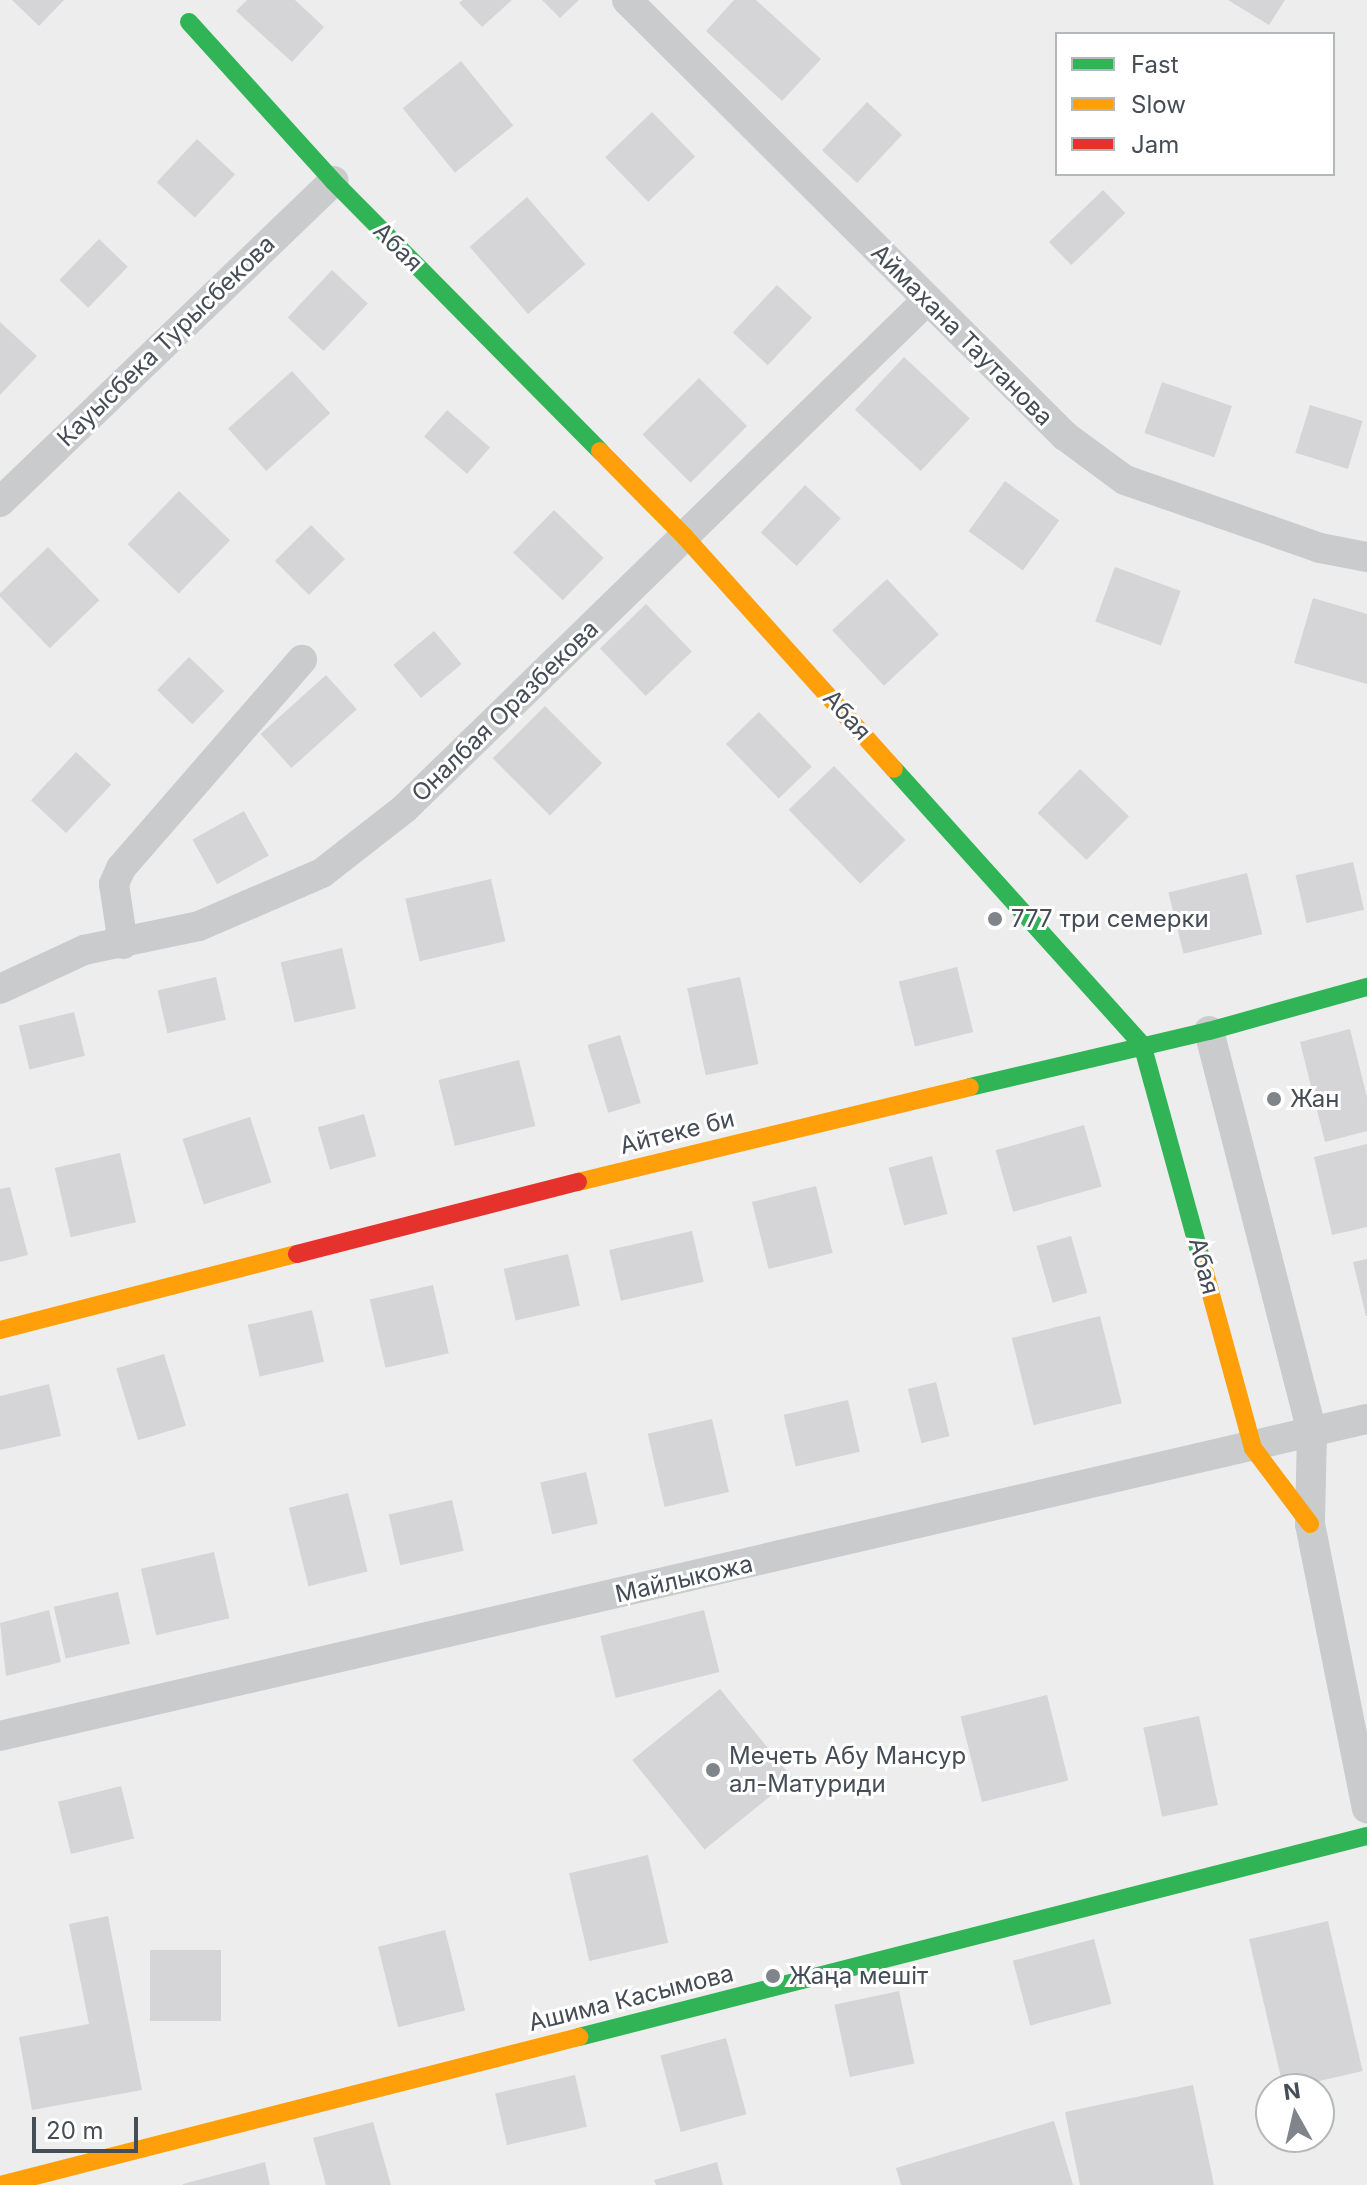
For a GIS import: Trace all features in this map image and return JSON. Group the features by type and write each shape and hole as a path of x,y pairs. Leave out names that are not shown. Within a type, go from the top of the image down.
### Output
{"street":[{"name":"Аймахана Таутанова","path":"627,0 1065,436 1125,480 1320,548 1367,557"},
{"name":"Абая","path":"189,22 333,181 685,537 1142,1044 1253,1448 1310,1524"},
{"name":"Кауысбека Турысбекова","path":"0,502 333,181"},
{"name":"Оналбая Оразбекова","path":"0,989 84,950 199,926 322,873 404,809 927,300"},
{"path":"123,944 114,884 121,868 302,660"},
{"name":"Айтеке би","path":"0,1330 713,1147 1142,1044 1209,1031 1367,987"},
{"name":"Абая","path":"1209,1031 1312,1433 1310,1524 1367,1808"},
{"name":"Майлыкожа","path":"0,1736 1253,1448 1367,1419"},
{"name":"Ашима Касымова","path":"0,2185 1367,1836"}],"building":[{"path":"12,0 64,0 39,26"},
{"path":"247,0 295,0 324,27 292,62 236,11"},
{"path":"463,0 512,0 482,27 459,3"},
{"path":"542,0 579,0 560,18"},
{"path":"734,0 756,0 821,59 782,101 706,31"},
{"path":"1228,0 1285,0 1269,25"},
{"path":"461,61 513,126 455,173 403,108"},
{"path":"867,102 902,135 857,183 822,150"},
{"path":"652,112 695,157 648,202 605,157"},
{"path":"197,139 235,174 195,218 157,182"},
{"path":"1103,190 1125,213 1071,265 1049,242"},
{"path":"527,197 585,264 528,314 470,247"},
{"path":"99,239 128,267 88,308 59,280"},
{"path":"332,270 368,303 324,351 288,318"},
{"path":"777,285 812,318 768,365 733,333"},
{"path":"0,322 37,356 0,395"},
{"path":"904,357 970,418 921,471 855,410"},
{"path":"292,371 330,413 266,471 228,429"},
{"path":"699,378 747,426 691,483 642,435"},
{"path":"1162,382 1232,406 1214,457 1144,433"},
{"path":"1310,405 1363,421 1348,469 1295,453"},
{"path":"447,410 490,447 467,474 424,436"},
{"path":"1005,481 1059,520 1023,571 969,531"},
{"path":"805,485 841,518 797,566 761,533"},
{"path":"179,491 230,540 179,594 128,544"},
{"path":"554,510 604,558 563,600 513,552"},
{"path":"311,525 345,559 309,595 275,561"},
{"path":"48,547 99,600 50,648 0,597"},
{"path":"1115,567 1181,591 1161,645 1095,622"},
{"path":"887,579 939,635 884,686 832,630"},
{"path":"1313,598 1367,614 1367,684 1294,663"},
{"path":"646,604 692,651 646,696 600,648"},
{"path":"434,631 462,664 421,698 393,665"},
{"path":"189,657 224,691 192,724 157,690"},
{"path":"326,675 357,709 291,768 261,734"},
{"path":"545,706 602,763 550,816 493,758"},
{"path":"759,712 812,767 779,799 726,744"},
{"path":"76,752 111,785 66,833 31,800"},
{"path":"834,766 906,840 860,884 789,810"},
{"path":"1080,769 1129,816 1087,860 1038,813"},
{"path":"244,811 269,856 217,884 192,840"},
{"path":"1353,862 1364,910 1307,923 1296,875"},
{"path":"1247,873 1262,934 1184,954 1168,893"},
{"path":"491,879 505,941 420,961 405,899"},
{"path":"342,948 356,1008 295,1023 281,962"},
{"path":"957,967 973,1032 915,1047 899,982"},
{"path":"216,977 226,1020 167,1033 158,990"},
{"path":"740,977 759,1064 706,1075 687,988"},
{"path":"74,1012 85,1056 30,1069 19,1026"},
{"path":"1350,1029 1367,1097 1367,1131 1325,1142 1300,1042"},
{"path":"620,1035 641,1103 608,1113 587,1045"},
{"path":"519,1060 535,1126 455,1146 438,1080"},
{"path":"364,1114 376,1156 330,1170 318,1127"},
{"path":"250,1117 271,1183 204,1205 182,1139"},
{"path":"1084,1125 1102,1187 1013,1212 996,1150"},
{"path":"1367,1144 1367,1227 1332,1235 1314,1157"},
{"path":"120,1153 136,1222 71,1237 55,1168"},
{"path":"932,1156 948,1214 904,1226 889,1168"},
{"path":"816,1186 833,1253 769,1269 752,1202"},
{"path":"10,1187 28,1255 0,1262 0,1189"},
{"path":"692,1231 704,1282 621,1301 609,1250"},
{"path":"1071,1236 1087,1293 1053,1303 1036,1246"},
{"path":"568,1254 580,1306 516,1320 504,1269"},
{"path":"1367,1259 1367,1316 1366,1316 1353,1262"},
{"path":"433,1285 449,1353 385,1368 370,1300"},
{"path":"312,1310 324,1362 260,1376 248,1325"},
{"path":"1100,1316 1122,1403 1033,1425 1012,1338"},
{"path":"164,1354 186,1426 138,1440 116,1369"},
{"path":"936,1382 950,1436 921,1443 908,1389"},
{"path":"49,1384 61,1436 0,1450 0,1396"},
{"path":"848,1400 860,1452 796,1466 784,1415"},
{"path":"712,1419 729,1492 665,1507 648,1434"},
{"path":"586,1472 598,1524 552,1534 540,1483"},
{"path":"348,1493 368,1572 308,1586 289,1508"},
{"path":"452,1500 464,1551 400,1565 389,1515"},
{"path":"214,1552 229,1618 156,1635 141,1569"},
{"path":"118,1592 130,1644 66,1658 54,1607"},
{"path":"49,1610 61,1662 6,1676 0,1623"},
{"path":"704,1610 719,1672 616,1698 600,1636"},
{"name":"Мечеть Абу Мансур ал-Матуриди","path":"720,1689 792,1778 705,1849 632,1760"},
{"path":"1047,1695 1068,1780 982,1802 961,1717"},
{"path":"1199,1716 1218,1805 1162,1817 1143,1728"},
{"path":"121,1786 134,1838 71,1854 58,1802"},
{"path":"648,1855 668,1943 589,1961 569,1873"},
{"path":"108,1916 142,2090 32,2110 19,2037 89,2024 69,1924"},
{"path":"1328,1921 1363,2071 1335,2077 1335,2073 1280,2073 1249,1939"},
{"path":"445,1930 465,2011 398,2027 378,1947"},
{"path":"1094,1939 1111,2004 1030,2025 1013,1961"},
{"path":"150,1950 221,1950 221,2021 150,2021"},
{"path":"899,1991 914,2063 850,2077 834,2005"},
{"path":"726,2038 746,2114 681,2132 660,2056"},
{"path":"575,2075 587,2127 507,2145 495,2093"},
{"path":"1193,2085 1214,2185 1080,2185 1065,2112"},
{"path":"1054,2121 1073,2185 901,2185 896,2168"},
{"path":"373,2122 391,2185 326,2185 313,2138"},
{"path":"265,2162 270,2185 183,2185 183,2184"},
{"path":"717,2162 723,2185 656,2185 654,2180"}],"traffic: fast":[{"path":"189,22 333,181 600,451"},
{"path":"894,769 1142,1044 1201,1258"},
{"path":"970,1087 1209,1031 1367,987"},
{"path":"579,2037 1367,1836"}],"traffic: slow":[{"path":"600,451 685,537 894,769"},
{"path":"578,1182 970,1087"},
{"path":"0,1330 297,1254"},
{"path":"1201,1258 1253,1448 1310,1524"},
{"path":"0,2185 579,2037"}],"traffic: jam":[{"path":"297,1254 578,1182"}],"place":[{"name":"777 три семерки","path":"995,919"},
{"name":"Жан","path":"1274,1099"},
{"name":"Мечеть Абу Мансур ал-Матуриди","path":"713,1770"},
{"name":"Жаңа мешіт","path":"773,1976"}]}
